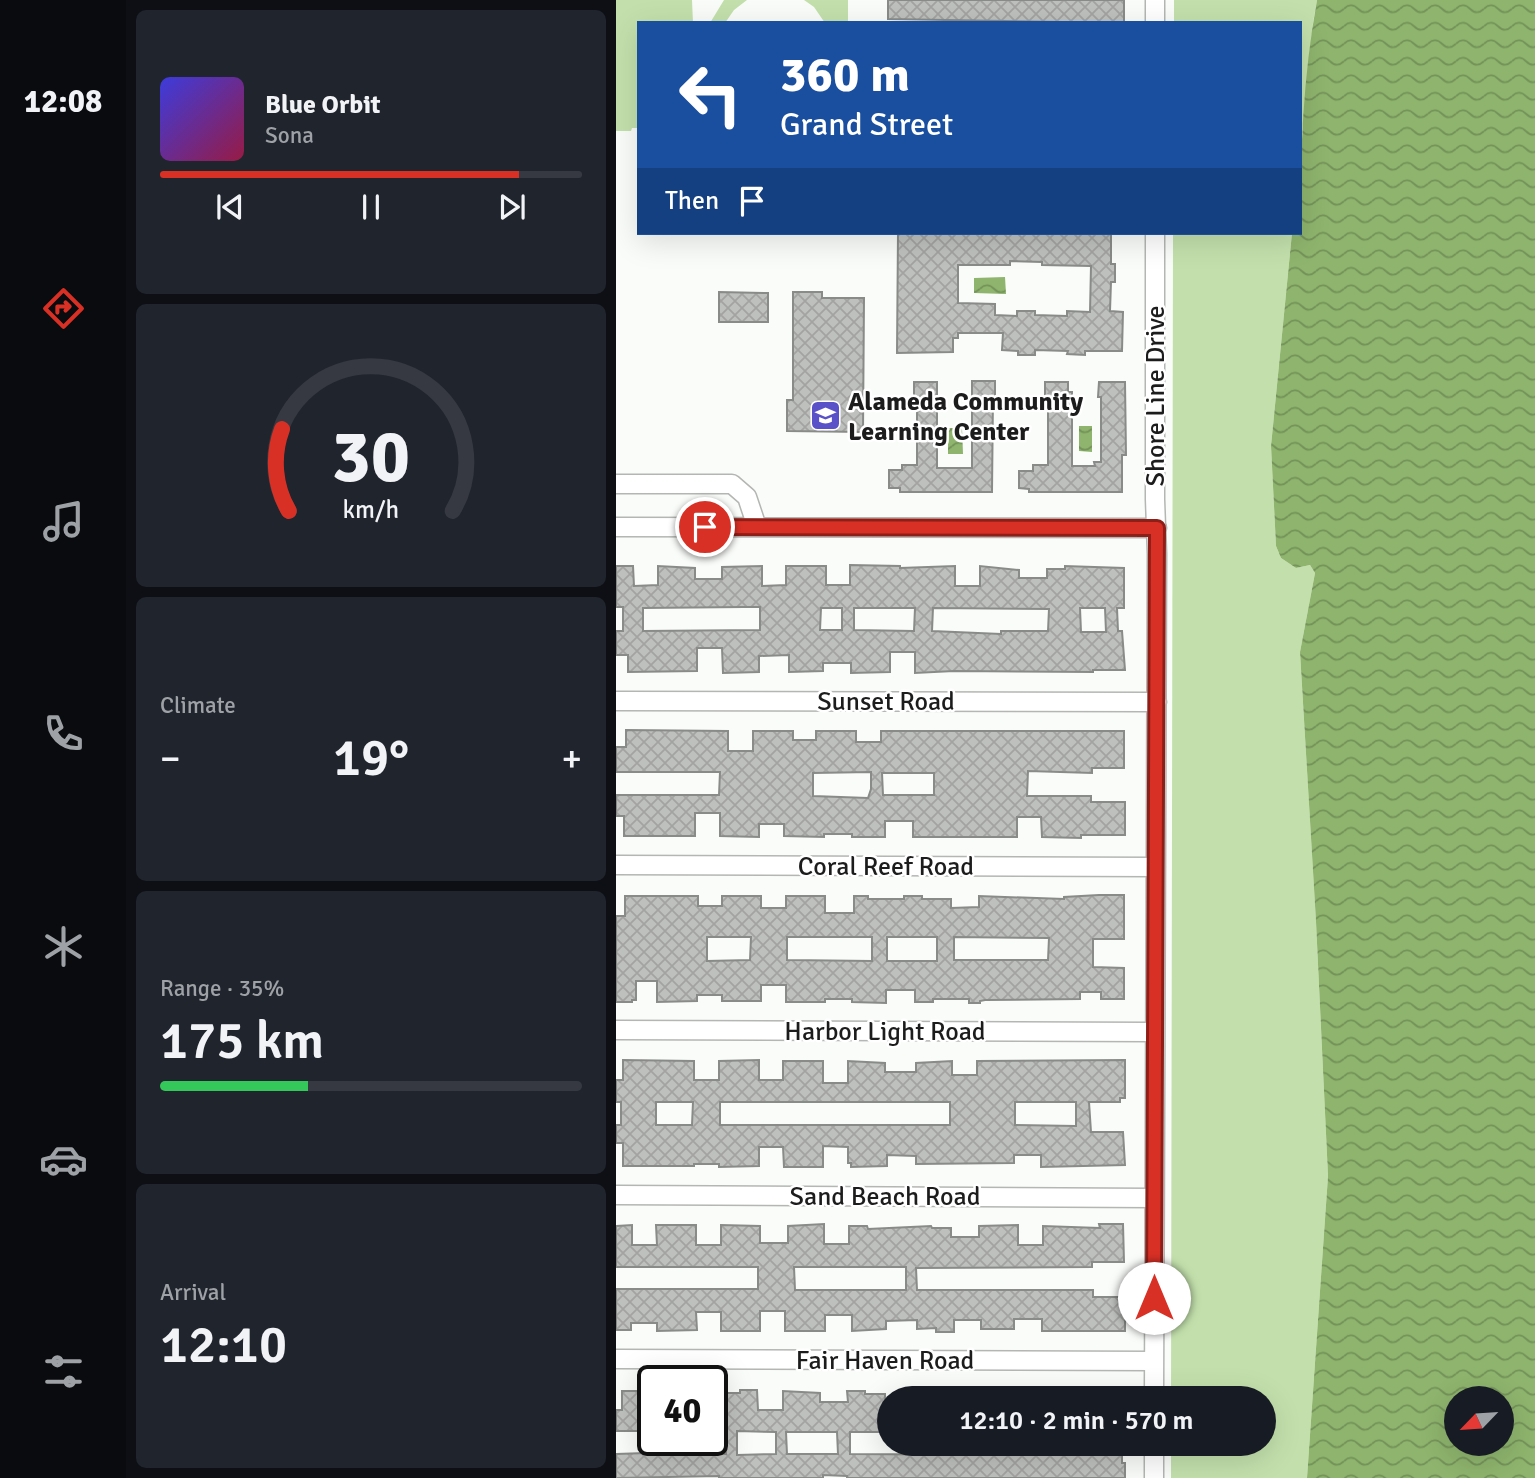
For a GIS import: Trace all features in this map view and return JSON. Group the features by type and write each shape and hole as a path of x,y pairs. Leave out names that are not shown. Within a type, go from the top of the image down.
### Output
{"street":[{"path":"1155,0 1155,21"},
{"name":"Shore Line Drive","path":"1154,1386 1157,702 1157,528 1154,499 1155,235"},
{"path":"616,484 732,484 747,497 757,527"},
{"path":"616,527 1157,528"},
{"name":"Sunset Road","path":"616,701 1157,702"},
{"name":"Coral Reef Road","path":"616,865 1156,867"},
{"name":"Harbor Light Road","path":"616,1030 1154,1032"},
{"name":"Sand Beach Road","path":"616,1195 1154,1198"},
{"name":"Fair Haven Road","path":"616,1359 1154,1361"},
{"path":"1154,1456 1154,1478"}],"shaded area":[{"path":"616,0 692,0 693,21 637,21 637,128 632,128 631,131 616,131"},
{"path":"724,0 747,0 734,10 726,21 711,21"},
{"path":"804,0 848,0 848,21 824,21 814,7"},
{"path":"1174,0 1317,0 1302,134 1302,21 1174,21"},
{"path":"1173,235 1292,235 1271,446 1276,546 1281,558 1296,568 1310,565 1315,573 1300,652 1328,1176 1307,1478 1171,1478 1171,1456 1276,1456 1276,1386 1171,1386"}],"water":[{"path":"1317,0 1535,0 1535,1478 1307,1478 1328,1176 1300,652 1315,573 1310,565 1296,568 1281,558 1276,546 1271,446 1292,235 1302,235 1303,116"},
{"path":"1005,277 1006,294 974,293 974,278"},
{"path":"1079,426 1092,426 1092,452 1079,451"},
{"path":"948,428 962,428 963,454 948,454"}],"building":[{"path":"888,0 1124,0 1124,21 888,19"},
{"path":"898,235 1111,235 1111,264 1115,264 1115,282 1111,282 1110,311 1123,312 1122,351 1085,351 1085,355 1067,354 1068,351 1035,350 1035,355 1018,355 1018,351 1002,350 1003,333 958,333 958,338 953,338 953,352 897,353","holes":["1010,261 1042,262 1042,265 1091,266 1090,312 1067,311 1067,316 1035,315 1035,311 1017,311 1017,316 995,315 995,304 958,303 958,265 1010,265"]},
{"path":"719,292 768,293 768,322 719,322"},
{"path":"793,292 822,292 822,298 864,298 863,432 787,431 787,400 793,400"},
{"path":"972,381 995,381 992,492 900,492 900,488 889,488 889,470 902,470 902,465 917,465 917,396 914,396 914,382 937,382 937,468 972,468"},
{"path":"1045,382 1068,382 1068,392 1072,392 1072,466 1095,466 1094,462 1101,462 1099,382 1125,382 1126,455 1122,455 1122,492 1029,492 1029,489 1019,488 1019,471 1033,471 1033,465 1048,465 1048,397 1045,397"},
{"path":"850,565 900,568 955,566 955,586 980,586 980,566 1019,570 1019,578 1047,578 1047,569 1065,569 1065,566 1124,568 1124,608 1117,608 1125,670 915,673 915,652 890,652 890,672 851,673 851,663 823,663 823,671 789,672 789,655 759,656 759,672 723,673 722,648 697,648 697,671 628,672 628,655 616,655 616,631 623,631 623,607 616,607 616,566 633,566 634,586 658,585 658,566 695,568 695,579 722,579 722,567 762,566 762,586 786,585 786,566 826,566 826,585 850,585","holes":["760,607 760,630 643,631 643,608","821,608 842,608 842,630 820,630","854,608 915,608 914,631 854,630","933,608 1049,609 1048,631 1001,631 1001,634 932,631","1080,608 1105,608 1106,632 1081,632"]},
{"path":"626,730 728,731 728,751 753,751 753,731 793,731 793,740 816,740 816,731 856,731 856,742 881,742 881,731 1124,731 1124,768 1092,768 1092,773 1028,771 1027,796 1091,796 1091,802 1125,802 1125,835 1042,837 1041,817 1017,817 1017,837 913,837 913,821 885,821 885,837 852,837 852,834 824,834 824,837 784,836 784,824 759,824 759,837 720,836 720,813 695,813 695,836 624,836 624,816 616,816 616,795 719,795 720,772 616,772 616,747 626,747","holes":["871,772 868,798 813,796 813,773","882,773 934,773 934,795 883,795"]},
{"path":"1124,895 1124,939 1093,939 1093,967 1124,968 1124,999 1101,999 1101,992 1080,992 1080,999 985,1000 969,1003 969,999 933,999 933,1002 915,1002 915,990 886,990 886,1003 852,1002 852,999 786,1002 786,985 761,985 761,1001 722,1001 722,995 697,995 697,1001 657,1002 657,981 636,981 636,1000 616,1002 616,916 625,916 625,896 698,896 698,906 722,906 722,896 761,896 761,908 786,908 786,896 825,896 825,913 854,913 854,896 868,896 868,899 922,896 922,899 951,899 951,908 979,907 979,896","holes":["707,937 751,937 750,960 707,961","787,937 872,937 872,961 787,960","887,937 937,937 937,961 887,961","954,937 1049,938 1048,960 954,960"]},
{"path":"623,1060 694,1061 694,1080 719,1080 719,1061 759,1060 759,1080 783,1080 783,1061 823,1061 823,1083 848,1083 848,1061 885,1063 885,1072 916,1072 916,1063 952,1061 952,1075 977,1075 977,1061 1125,1060 1125,1098 1120,1098 1120,1102 1089,1102 1091,1132 1123,1132 1125,1165 1041,1167 1041,1155 1014,1155 1014,1163 916,1164 916,1156 887,1155 887,1166 851,1167 851,1163 848,1163 848,1147 823,1146 823,1167 784,1167 783,1147 759,1147 759,1166 623,1166 623,1143 616,1143 616,1125 621,1125 621,1102 616,1102 616,1080 623,1080","holes":["656,1102 693,1102 692,1125 656,1125","720,1102 950,1102 950,1125 720,1125","1015,1102 1076,1102 1076,1126 1015,1125"]},
{"path":"824,1224 824,1244 849,1244 849,1226 867,1226 868,1229 931,1226 951,1228 951,1237 979,1237 979,1226 1018,1225 1018,1245 1043,1245 1043,1226 1100,1228 1099,1224 1123,1224 1124,1262 1092,1262 1092,1267 916,1268 917,1290 1093,1290 1093,1297 1125,1297 1125,1331 1042,1331 1042,1319 1014,1319 1014,1329 981,1329 981,1320 954,1320 954,1332 936,1332 936,1328 917,1329 917,1320 886,1321 886,1329 852,1331 852,1315 825,1315 825,1331 785,1331 785,1311 760,1311 760,1331 721,1331 721,1312 696,1312 697,1330 657,1331 657,1323 631,1323 631,1330 616,1330 616,1289 758,1289 758,1267 616,1267 616,1226 632,1225 632,1245 657,1245 656,1225 696,1225 696,1245 721,1245 721,1225 760,1226 760,1243 788,1243 788,1226","holes":["794,1267 906,1267 906,1290 795,1290"]},
{"path":"757,1390 758,1410 783,1410 783,1391 820,1393 820,1402 848,1402 847,1391 877,1394 877,1432 850,1432 850,1454 1122,1456 1125,1478 847,1478 823,1475 823,1478 616,1478 616,1454 728,1456 728,1393","holes":["737,1431 776,1432 776,1454 737,1455","786,1432 837,1432 838,1454 787,1454"]},
{"path":"622,1391 637,1391 637,1431 616,1431 616,1410 622,1410"}],"place":[{"name":"Alameda Community Learning Center","path":"825,416"}],"route":[{"path":"705,527 1157,528 1154,1298"}]}
